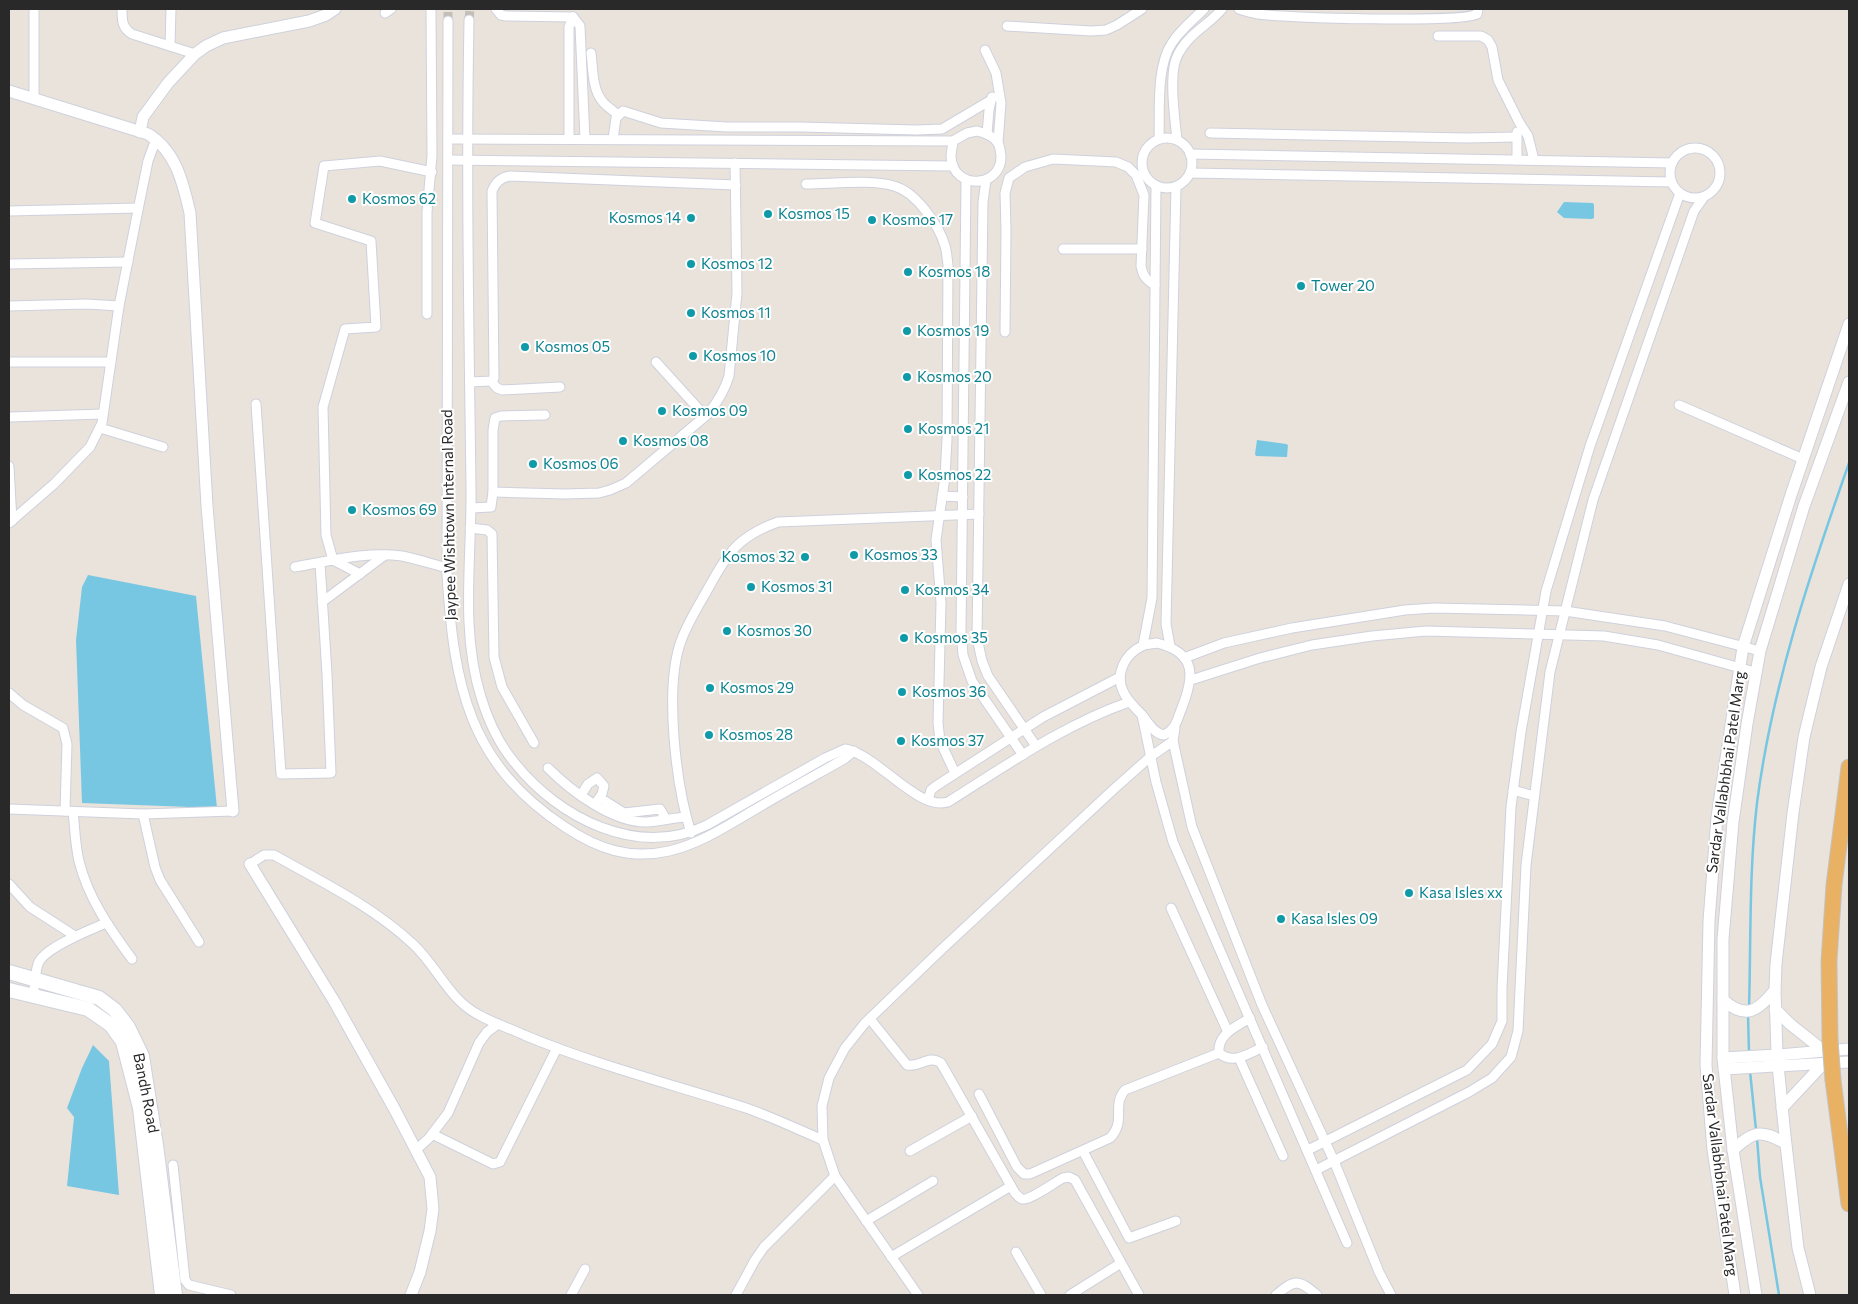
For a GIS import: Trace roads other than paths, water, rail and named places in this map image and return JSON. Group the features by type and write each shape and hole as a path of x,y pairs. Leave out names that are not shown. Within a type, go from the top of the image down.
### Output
{"highway":[{"path":"1849,767 1834,885 1826,1052 1833,1080 1849,1204"}],"main road":[{"name":"Bandh Road","path":"9,972 99,998 115,1010 128,1027 142,1056 156,1145 175,1295"},
{"name":"Bandh Road","path":"9,990 88,1009 111,1025 123,1042 140,1108 162,1295"}],"street":[{"path":"34,9 34,99"},
{"path":"122,9 122,20 126,31 195,54"},
{"path":"170,46 171,9"},
{"path":"140,132 142,117 168,83 195,54 206,46 223,38 309,21 326,15 334,9"},
{"path":"428,314 427,212 432,172 430,9"},
{"path":"496,9 501,15 506,16 573,17"},
{"path":"1007,26 1091,31 1106,30 1142,9"},
{"path":"1159,138 1160,96 1164,60 1170,44 1204,9"},
{"path":"1211,9 1222,9"},
{"path":"1177,140 1174,81 1176,59 1181,49 1192,36 1217,16 1222,9"},
{"path":"1239,9 1258,14 1287,16 1438,19 1472,17 1477,14 1478,9"},
{"path":"569,139 569,27 573,17"},
{"path":"573,17 580,26 585,139"},
{"name":"Jaypee Wishtown Internal Road","path":"469,20 468,160 471,508 468,575 469,621 474,666 481,697 496,734 513,762 532,782 552,799 582,819 607,831 632,836 668,838 691,833 825,758 842,750 854,750"},
{"name":"Jaypee Wishtown Internal Road","path":"448,21 447,568 450,622 456,664 464,700 478,734 497,764 516,787 544,813 583,839 605,849 630,854 649,854 686,846 716,832 821,773 854,750"},
{"path":"1438,36 1481,36 1488,40 1492,47 1498,80 1528,136 1534,160"},
{"path":"954,140 951,156 953,166 958,174 966,180 976,182 986,180 994,175 1000,167 1002,158 998,143 1001,103 996,74 985,50"},
{"path":"591,53 594,84 602,102 618,115"},
{"path":"9,91 140,132 156,139 166,149 176,165 184,184 190,213 206,506 233,811 143,814 9,809"},
{"path":"613,139 618,115 623,111 661,123 728,127 932,130 948,126 991,100 998,92"},
{"path":"987,134 991,100"},
{"path":"1517,160 1516,137 1519,122"},
{"path":"448,139 954,140 967,133 977,131 987,134 998,143"},
{"path":"1210,133 1467,138 1516,137"},
{"path":"1167,137 1177,140 1185,145 1190,154 1192,164 1190,173 1176,187 1156,186 1148,180 1143,172 1141,162 1143,152 1149,144 1159,138 1167,137"},
{"path":"10,522 70,468 90,447 100,428 119,306 148,161 156,139"},
{"path":"1316,1170 1469,1092 1492,1078 1511,1057 1518,1032 1526,865 1550,672 1593,500 1694,211 1704,197 1718,183 1720,174 1718,164 1713,156 1705,150 1686,149 1677,155 1672,163 1669,172 1671,182 1685,196 1694,198 1704,197"},
{"path":"1190,154 1672,163"},
{"path":"1005,332 1005,193 1010,178 1024,167 1053,159 1116,162 1128,167 1136,175 1144,195 1143,273 1144,277 1155,285"},
{"path":"448,160 953,166"},
{"path":"360,574 333,560 326,535 323,407 345,329 376,327 371,241 315,223 324,166 380,161 432,172"},
{"path":"493,492 565,494 599,493 610,490 626,483 705,416 720,399 726,388 729,376 737,293 735,163"},
{"path":"881,165 881,183"},
{"path":"1190,173 1671,182"},
{"path":"491,381 494,378 492,190 496,182 503,177 510,176 736,184"},
{"path":"966,180 961,632 963,655 972,681 1023,755"},
{"path":"986,180 982,202 976,638 982,662 988,676 1036,746"},
{"path":"806,184 881,183 896,186 907,191 930,217 945,245 948,265 947,440 936,540 941,603 938,732 940,741 955,774"},
{"path":"1143,645 1152,598 1156,186"},
{"path":"1170,646 1166,624 1176,187"},
{"path":"1308,1150 1467,1070 1492,1044 1502,1021 1502,988 1513,790 1521,732 1546,591 1590,446 1680,193"},
{"path":"9,211 138,208"},
{"path":"1063,249 1142,249"},
{"path":"9,264 128,262"},
{"path":"9,306 86,304 119,306"},
{"name":"Sardar Vallabhbhai Patel Marg","path":"1735,1295 1713,1150 1706,1065 1708,922 1717,817 1743,647 1849,324"},
{"path":"9,362 111,362"},
{"path":"656,362 705,416"},
{"path":"470,382 491,381"},
{"path":"491,381 497,388 502,390 560,387"},
{"name":"Sardar Vallabhbhai Patel Marg","path":"1756,1295 1733,1150 1724,1063 1723,939 1733,822 1755,672 1760,651 1804,506 1849,382"},
{"path":"256,404 281,774 331,773 320,563"},
{"path":"1679,405 1804,459"},
{"path":"9,417 103,414"},
{"path":"471,508 491,508 495,418 501,416 545,415"},
{"path":"100,428 163,447"},
{"path":"9,466 10,522"},
{"path":"942,496 963,497"},
{"path":"691,833 686,817 674,753 674,670 680,643 689,623 723,561 735,546 758,529 778,522 979,514"},
{"path":"470,528 487,530 492,534 494,657 502,687 534,743"},
{"path":"295,567 363,555 385,555 410,558 447,568"},
{"path":"322,602 385,555"},
{"path":"1810,1295 1798,1248 1785,1142 1775,1009 1776,964 1804,737 1820,667 1849,584"},
{"path":"1184,658 1224,643 1251,636 1405,610 1434,608 1565,611 1665,626 1760,651"},
{"path":"1191,680 1269,656 1312,646 1372,636 1426,631 1604,636 1658,645 1755,672"},
{"path":"1175,728 1170,733 1160,735 1129,702 1122,690 1120,677 1123,663 1131,652 1143,645 1157,643 1170,646 1184,658 1189,666 1191,680 1175,728 1173,741 1192,827 1262,1004 1334,1161 1379,1272 1391,1295"},
{"path":"456,664 474,666"},
{"path":"928,800 932,790 1011,737 1043,717 1120,677"},
{"path":"9,693 23,705 63,728 67,744 69,811 79,862 86,883 106,923 132,959"},
{"path":"854,750 912,792 941,804 948,802 1047,739 1129,702"},
{"path":"1142,715 1150,757 1173,842 1347,1243"},
{"path":"918,1295 835,1176 822,1140 822,1106 829,1078 845,1048 870,1019 942,949 1150,757 1173,741"},
{"path":"548,768 580,795 620,817 647,822 686,817"},
{"path":"580,795 588,784 597,778 601,781 604,790 595,804"},
{"path":"1513,790 1534,796"},
{"path":"606,801 624,813 660,809 666,819"},
{"path":"143,814 155,867 160,880 199,942"},
{"path":"411,1295 420,1272 430,1230 433,1209 430,1177 417,1149 334,1001 250,864 264,855 274,855 335,887 392,927 431,962 455,998 466,1008 498,1024 557,1048 654,1081 747,1109 822,1140"},
{"path":"9,884 30,908 75,936"},
{"path":"1171,908 1228,1032"},
{"path":"33,996 38,963 42,957 75,936 106,923"},
{"path":"1723,1000 1738,1011 1752,1011 1763,1005 1775,990"},
{"path":"1775,1009 1790,1024 1826,1052 1849,1062"},
{"path":"1250,1018 1228,1032 1220,1040 1218,1045 1219,1053 1230,1059 1239,1058 1263,1047"},
{"path":"870,1019 907,1065 915,1065 930,1059 936,1059 941,1063 1011,1186 1020,1198 1024,1199 1063,1178 1069,1177 1075,1180 1139,1295"},
{"path":"417,1149 432,1134 448,1113 482,1037 498,1024"},
{"path":"432,1134 493,1164 500,1162 557,1048"},
{"path":"1724,1063 1778,1060 1849,1049"},
{"path":"1782,1108 1826,1052"},
{"path":"978,1094 1017,1167 1024,1174 1030,1174 1110,1138 1118,1130 1120,1096 1125,1090 1219,1053"},
{"path":"1239,1058 1283,1156"},
{"path":"910,1151 972,1116"},
{"path":"1733,1150 1747,1137 1760,1132 1785,1142"},
{"path":"1083,1151 1129,1238 1176,1221"},
{"path":"173,1165 185,1280 189,1285 231,1295"},
{"path":"736,1295 764,1247 835,1176"},
{"path":"866,1222 933,1181"},
{"path":"891,1257 1011,1186"},
{"path":"1016,1252 1041,1295"},
{"path":"1070,1295 1121,1263"},
{"path":"571,1295 585,1269"},
{"path":"1276,1295 1288,1285 1299,1282 1317,1295"}],"water":[{"path":"1564,202 1593,203 1594,218 1564,218 1557,212"},
{"path":"1257,440 1288,445 1287,457 1256,456"},
{"path":"88,575 196,596 217,808 82,803 76,640 82,587"},
{"path":"93,1045 109,1061 119,1195 67,1186 74,1117 67,1108"}],"waterway":[{"path":"1749,1008 1754,829 1764,759 1782,673 1794,631 1820,546 1849,463"},
{"path":"1748,1014 1749,1053"},
{"path":"1750,1071 1756,1130"},
{"path":"1757,1138 1760,1177 1779,1295"}],"tunnel":[{"path":"448,9 448,21"},
{"path":"469,20 470,9"}],"place":[{"name":"Kosmos 62","path":"352,199"},
{"name":"Kosmos 15","path":"768,214"},
{"name":"Kosmos 14","path":"691,218"},
{"name":"Kosmos 17","path":"872,220"},
{"name":"Kosmos 12","path":"691,264"},
{"name":"Kosmos 18","path":"908,272"},
{"name":"Tower 20","path":"1301,286"},
{"name":"Kosmos 11","path":"691,313"},
{"name":"Kosmos 19","path":"907,331"},
{"name":"Kosmos 05","path":"525,347"},
{"name":"Kosmos 10","path":"693,356"},
{"name":"Kosmos 20","path":"907,377"},
{"name":"Kosmos 09","path":"662,411"},
{"name":"Kosmos 21","path":"908,429"},
{"name":"Kosmos 08","path":"623,441"},
{"name":"Kosmos 06","path":"533,464"},
{"name":"Kosmos 22","path":"908,475"},
{"name":"Kosmos 69","path":"352,510"},
{"name":"Kosmos 33","path":"854,555"},
{"name":"Kosmos 32","path":"805,557"},
{"name":"Kosmos 31","path":"751,587"},
{"name":"Kosmos 34","path":"905,590"},
{"name":"Kosmos 30","path":"727,631"},
{"name":"Kosmos 35","path":"904,638"},
{"name":"Kosmos 29","path":"710,688"},
{"name":"Kosmos 36","path":"902,692"},
{"name":"Kosmos 28","path":"709,735"},
{"name":"Kosmos 37","path":"901,741"},
{"name":"Kasa Isles xx","path":"1409,893"},
{"name":"Kasa Isles 09","path":"1281,919"}]}
